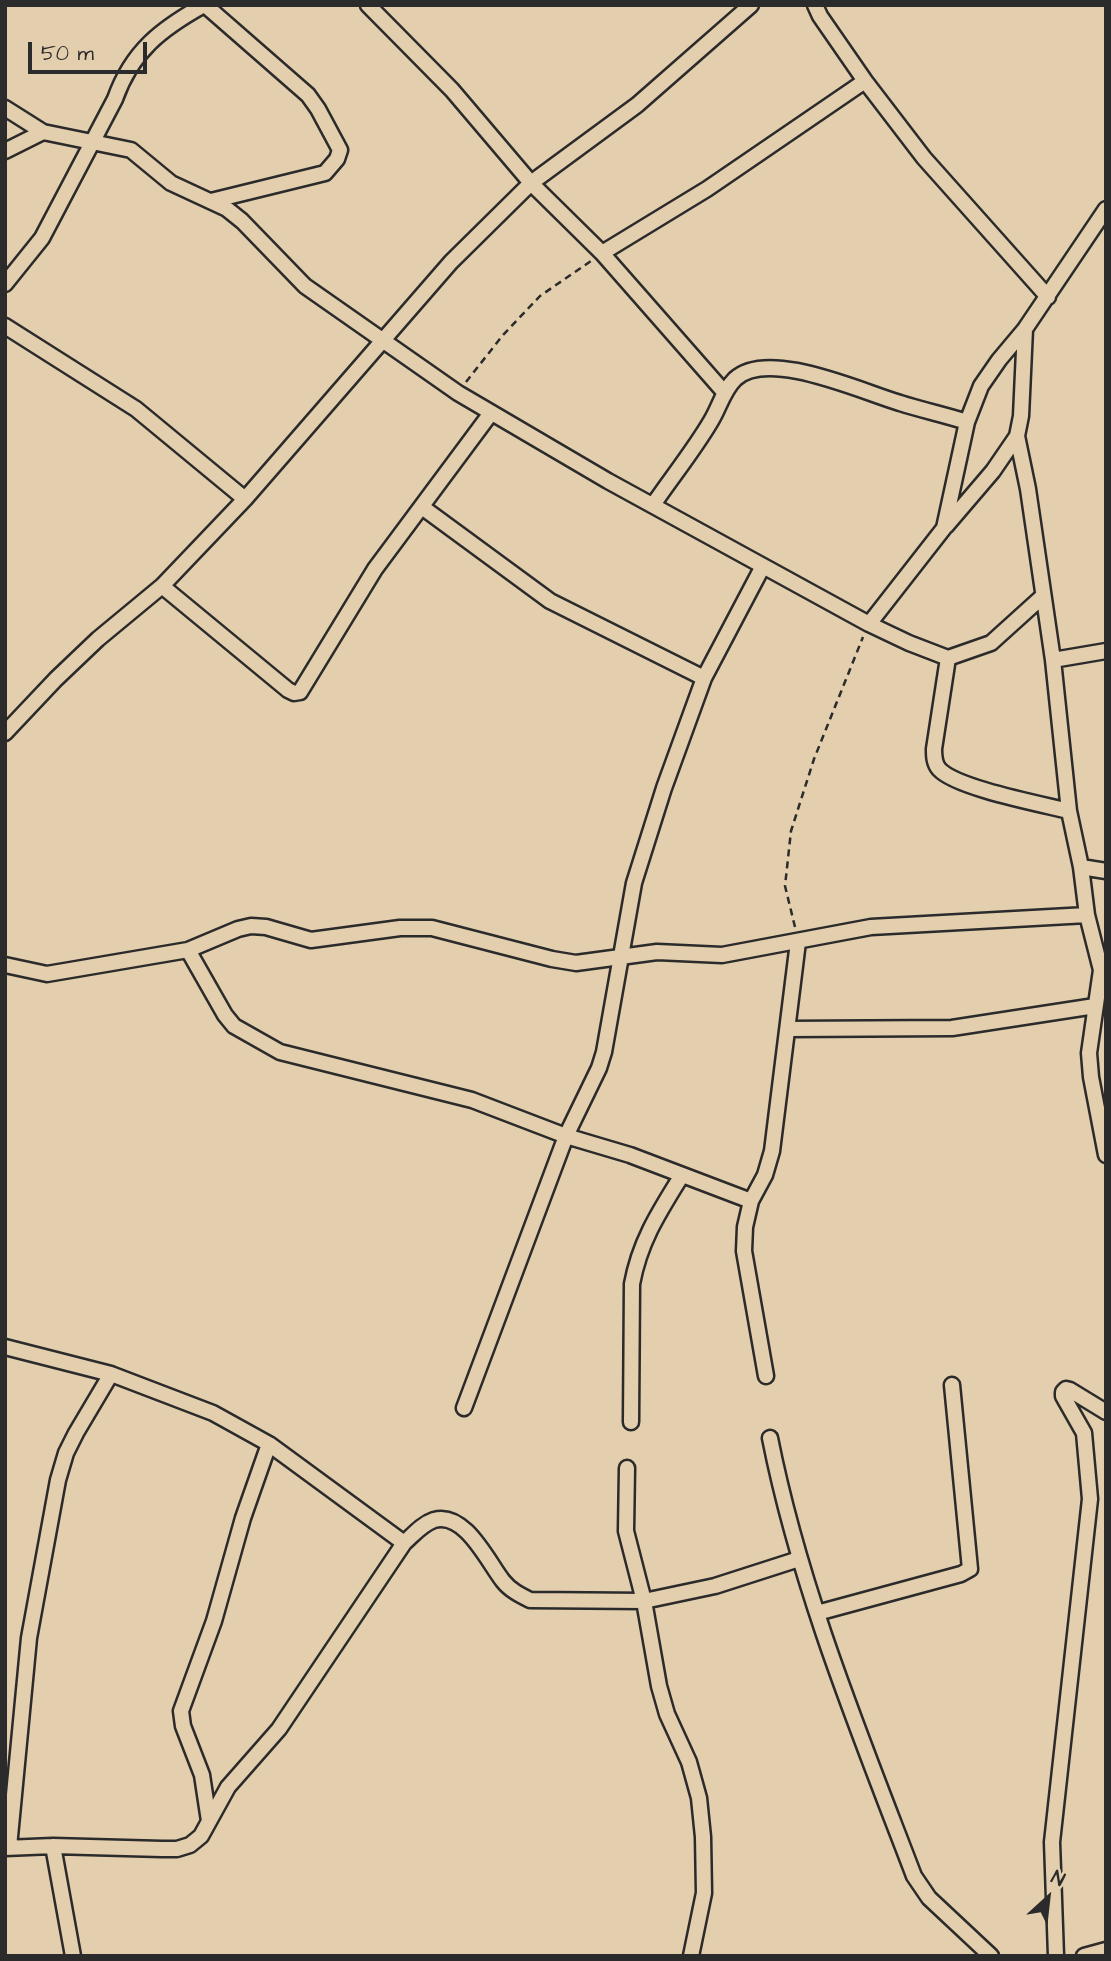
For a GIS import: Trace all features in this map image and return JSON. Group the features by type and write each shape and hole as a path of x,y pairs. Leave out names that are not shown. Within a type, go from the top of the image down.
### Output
{"street":[{"path":"5,284 42,238 115,99 123,76 136,56 160,33 205,5 308,95 325,120 340,150 337,159 325,173 211,201"},
{"path":"368,5 452,90 531,183 602,253 724,392"},
{"path":"5,733 56,678 162,586 245,499 451,262 531,183 637,105 751,5"},
{"path":"815,5 865,80 924,158 1048,297"},
{"path":"602,253 707,189 865,80"},
{"path":"5,108 43,132 131,150 171,183 211,201 242,221 305,286 458,393 763,566 909,643 948,658 986,647 1043,596"},
{"path":"5,151 43,132"},
{"path":"944,528 967,422 988,375 1048,297 1106,208"},
{"path":"5,326 136,409 245,499"},
{"path":"1025,329 1021,416 1017,436 1028,489 1053,660 1069,811 1081,867 1087,915 1103,966 1089,1053 1106,1155"},
{"path":"653,505 712,419 724,392 736,378 747,371 763,368 811,374 967,422"},
{"path":"162,586 288,691 300,692 375,569 491,413"},
{"path":"869,624 944,528 993,471 1017,436"},
{"path":"422,507 550,601 704,678"},
{"path":"464,1408 566,1136 599,1069 634,883 664,788 704,678 763,566"},
{"path":"1053,660 1106,651"},
{"path":"948,658 934,749 934,761 939,769 950,777 971,785 1069,811"},
{"path":"1081,867 1106,871"},
{"path":"5,965 47,974 188,950 251,926 266,927 311,940 400,928 432,928 552,960 576,963 657,952 722,955 872,927 1087,915"},
{"path":"766,1376 744,1251 745,1227 751,1201 765,1175 772,1151 798,942"},
{"path":"188,950 234,1026 280,1052 461,1097 566,1136 630,1155 751,1201"},
{"path":"788,1029 952,1028 1095,1006"},
{"path":"631,1422 632,1284 635,1267 641,1245 653,1221 682,1175"},
{"path":"5,1347 111,1374 213,1413 269,1444 404,1543"},
{"path":"111,1374 76,1433 66,1453 58,1480 29,1638 7,1847 177,1849 190,1845 201,1836 228,1787 279,1729 404,1543 423,1526 435,1520 450,1521 465,1531 489,1558 503,1581 514,1592 530,1600 644,1601 715,1586 799,1559"},
{"path":"817,1613 961,1574 970,1569 951,1385"},
{"path":"1056,1956 1052,1842 1090,1499 1086,1440 1063,1392 1070,1390 1106,1412"},
{"path":"770,1438 780,1489 817,1613 920,1888 991,1956"},
{"path":"209,1821 202,1775 183,1726 181,1711 214,1621 243,1518 269,1444"},
{"path":"627,1468 626,1531 644,1601 659,1686 667,1714 689,1762 699,1798 704,1893 691,1956"},
{"path":"52,1846 73,1956"},
{"path":"1084,1956 1106,1950"}],"path":[{"path":"458,393 503,335 540,296 602,253"},
{"path":"798,942 785,886 791,831 814,759 869,624"}]}
